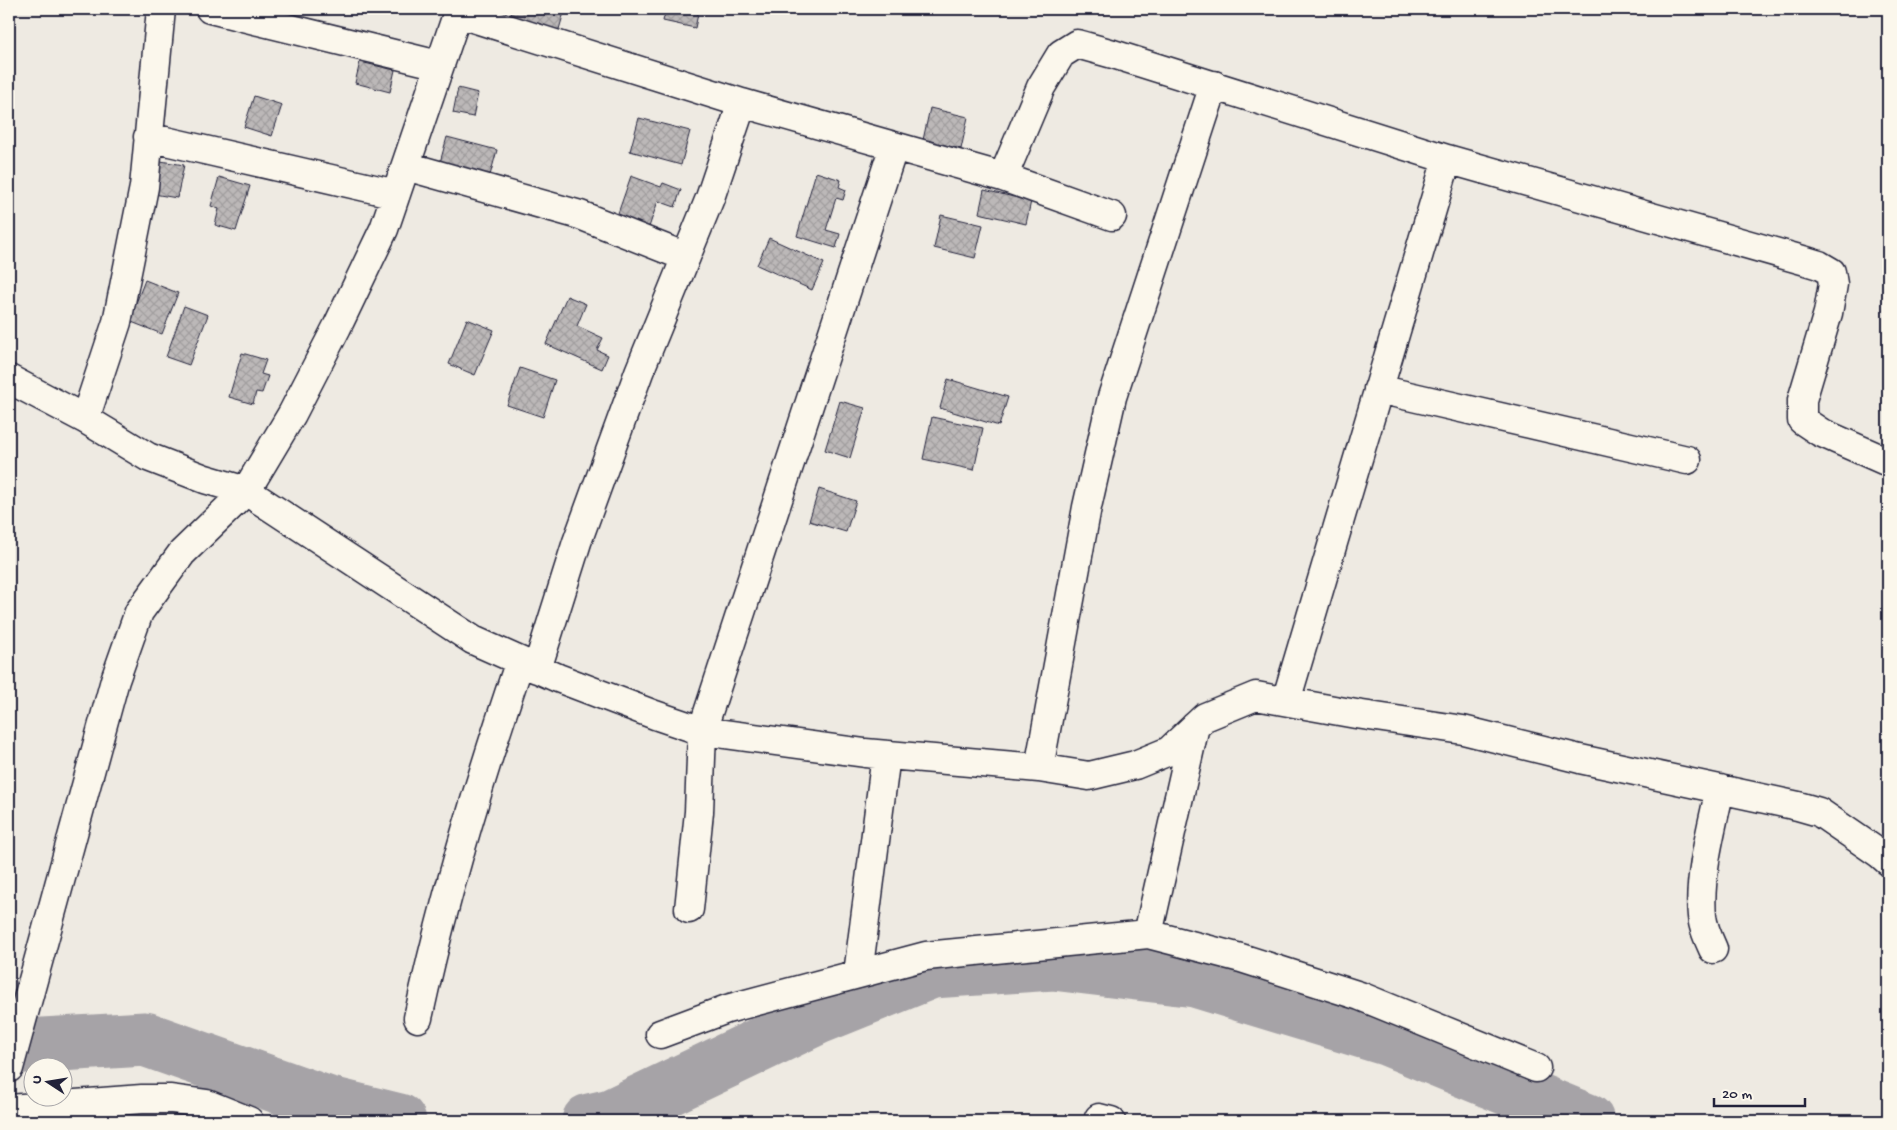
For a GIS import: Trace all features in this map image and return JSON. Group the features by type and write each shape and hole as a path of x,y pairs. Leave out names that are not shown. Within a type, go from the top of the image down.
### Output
{"street":[{"path":"85,419 117,322 144,187 161,9"},
{"path":"210,9 440,65"},
{"path":"9,1068 22,992 115,680 139,612 182,553 246,491 292,414 337,327 384,229 458,11 742,104 1003,177 1112,216"},
{"path":"1003,177 1041,87 1061,54 1077,44 1447,159 1806,261 1831,272 1833,284 1828,313 1802,400 1802,420 1820,432 1888,462"},
{"path":"1039,768 1086,507 1112,397 1214,86"},
{"path":"418,1018 439,927 494,736 528,665 640,372 710,198 742,104"},
{"path":"148,137 396,194"},
{"path":"689,909 699,812 702,731 894,146"},
{"path":"1286,701 1447,159"},
{"path":"406,166 580,215 686,257"},
{"path":"9,379 85,419 148,457 204,479 246,491 472,640 528,665 655,715 702,731 886,755 1039,768 1089,776 1135,765 1169,751 1205,717 1256,696 1356,714 1463,730 1580,759 1798,806 1819,812 1888,861"},
{"path":"1378,389 1687,460"},
{"path":"1148,934 1195,726"},
{"path":"858,974 886,755"},
{"path":"1713,949 1706,931 1702,904 1708,849 1720,789"},
{"path":"660,1034 727,1009 926,956 1148,934 1241,958 1360,996 1536,1068"},
{"path":"9,1108 142,1098 171,1099 207,1104 248,1121"},
{"path":"1098,1121 1099,1118 1110,1121"}],"building":[{"path":"513,9 565,9 557,36 509,23"},
{"path":"666,9 699,9 695,28 663,21"},
{"path":"360,62 395,70 390,92 355,83"},
{"path":"458,88 478,93 473,117 453,113"},
{"path":"254,96 282,105 272,136 244,127"},
{"path":"930,108 968,117 961,149 923,140"},
{"path":"639,118 690,131 681,165 630,151"},
{"path":"447,137 497,150 489,179 439,166"},
{"path":"155,160 184,165 177,198 148,193"},
{"path":"816,172 841,180 839,187 846,190 843,200 836,198 826,230 840,234 836,248 797,236"},
{"path":"631,176 661,187 663,183 681,190 675,207 658,201 648,230 616,219"},
{"path":"219,177 250,186 236,231 215,225 219,209 211,206"},
{"path":"984,190 1031,201 1026,224 979,213"},
{"path":"941,215 983,225 975,258 934,248"},
{"path":"769,238 824,263 812,290 757,265"},
{"path":"145,280 178,293 162,334 129,321"},
{"path":"567,296 586,304 577,326 603,338 597,350 608,355 602,369 546,344"},
{"path":"184,306 208,315 189,365 166,357"},
{"path":"467,319 494,330 475,375 449,364"},
{"path":"242,353 266,360 261,374 268,376 262,393 256,392 253,404 229,397"},
{"path":"520,368 555,380 543,417 507,405"},
{"path":"948,379 1008,397 999,426 940,408"},
{"path":"840,401 865,408 850,458 825,450"},
{"path":"932,417 983,428 974,470 923,459"},
{"path":"819,489 856,501 846,532 809,521"}],"waterway":[{"path":"589,1121 611,1116 818,1017 932,971 1053,963 1195,980 1389,1039 1587,1121"},
{"path":"9,1047 145,1039 326,1103 399,1121"}]}
